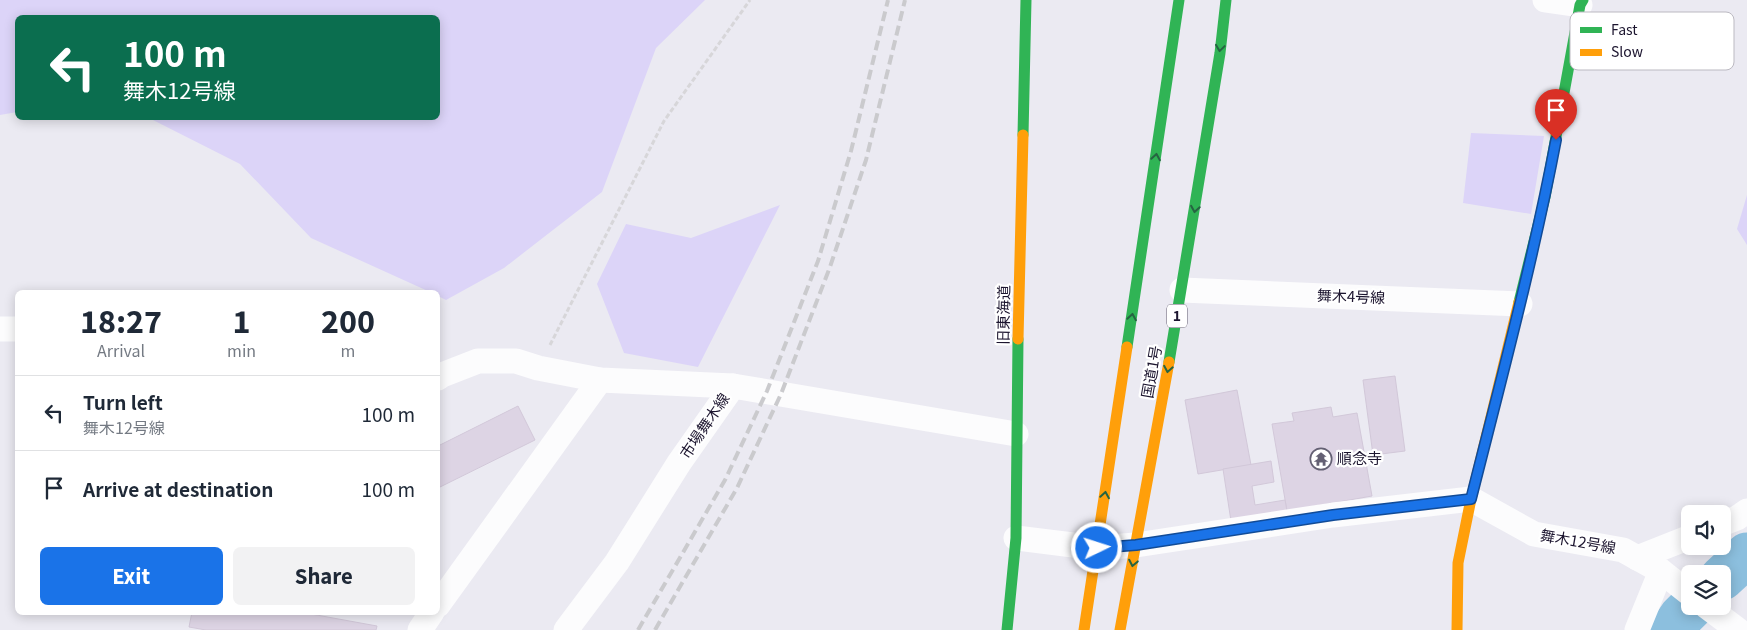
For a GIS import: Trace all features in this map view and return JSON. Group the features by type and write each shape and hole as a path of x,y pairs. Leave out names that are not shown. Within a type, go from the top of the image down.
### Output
{"main road":[{"name":"旧東海道","path":"1007,630 1016,538 1016,434 1026,0"},
{"name":"国道1号","path":"1084,630 1179,0"},
{"name":"国道1号","path":"1122,625 1182,290 1220,53 1226,0"},
{"path":"1457,630 1458,564 1471,499 1545,197 1570,62"}],"street":[{"path":"1545,0 1581,3"},
{"name":"舞木4号線","path":"1182,290 1520,304"},
{"path":"0,328 15,329"},
{"path":"440,376 478,361 516,361 538,368 600,380 733,386"},
{"path":"440,603 600,380"},
{"name":"市場舞木線","path":"566,630 617,562 679,463 733,386 1016,434"},
{"path":"1016,538 1097,548 1136,545 1333,515 1471,499"},
{"name":"舞木12号線","path":"1471,499 1534,534 1623,550 1661,571 1681,587"},
{"path":"1731,520 1747,511"},
{"path":"1637,558 1681,541"},
{"path":"1638,630 1661,571"},
{"path":"420,630 430,615"}],"path":[{"path":"538,368 664,121 750,0"}],"shaded area":[{"path":"0,0 705,0 656,48 602,192 504,268 446,300 440,297 440,290 426,290 311,238 240,164 153,120 440,120 440,15 15,15 15,112 0,115"},
{"path":"1471,133 1544,136 1531,214 1463,203"},
{"path":"1747,195 1747,245 1737,229"},
{"path":"780,205 698,367 624,353 597,284 626,224 691,238"}],"building":[{"path":"1395,376 1405,451 1373,455 1363,380"},
{"path":"1237,390 1251,465 1198,474 1185,400"},
{"path":"518,406 535,440 440,487 440,445"},
{"path":"1331,407 1333,417 1357,413 1372,496 1287,511 1272,424 1294,421 1292,413"},
{"path":"1271,461 1274,482 1252,486 1255,505 1285,500 1287,511 1231,521 1223,469"},
{"path":"191,615 316,615 377,626 376,630 206,630 189,627"}],"waterway":[{"path":"1731,570 1747,555"},
{"path":"1672,630 1683,615"}],"railway":[{"path":"638,630 725,480 767,391 818,261 851,151 888,0"},
{"path":"655,630 737,488 781,394 830,267 866,160 905,0"}],"traffic: fast":[{"path":"1023,135 1026,0"},
{"path":"1127,347 1179,0"},
{"path":"1169,362 1220,53 1226,0"},
{"path":"1579,12 1583,0"},
{"path":"1519,302 1545,197 1570,60"},
{"path":"1007,630 1016,538 1018,339"}],"traffic: slow":[{"path":"1018,339 1023,135"},
{"path":"1457,630 1458,563 1471,499 1519,302"},
{"path":"1084,630 1127,347"},
{"path":"1120,630 1169,362"}],"place":[{"name":"順念寺","path":"1321,459"}],"route":[{"path":"1097,548 1136,545 1333,515 1471,499 1520,304 1556,140"}]}
